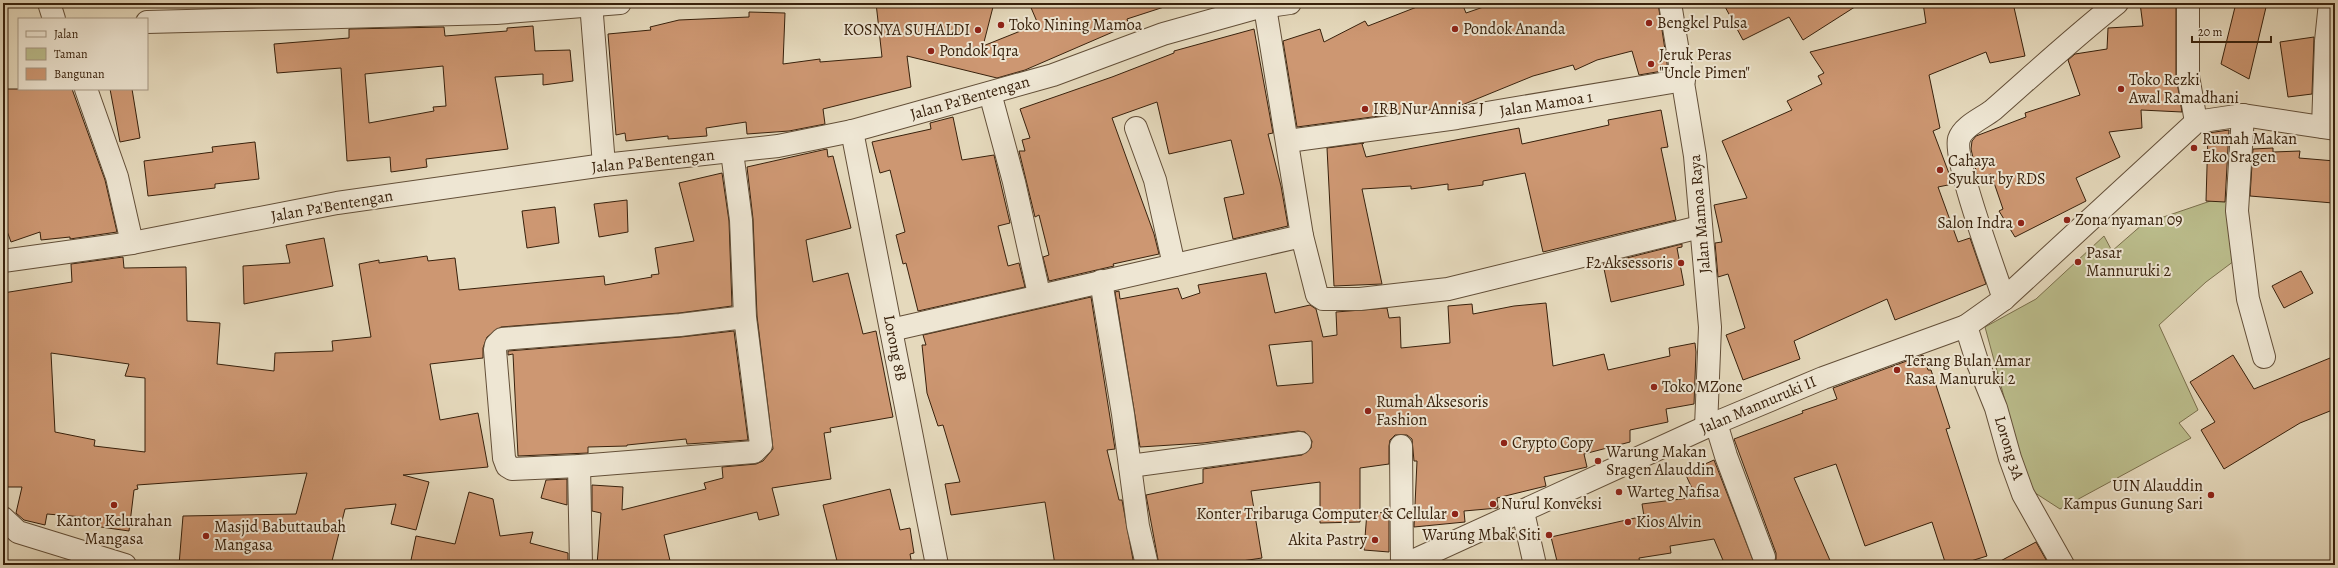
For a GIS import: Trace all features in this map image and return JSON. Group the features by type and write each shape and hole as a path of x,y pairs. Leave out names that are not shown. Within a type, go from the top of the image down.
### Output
{"street":[{"path":"49,3 54,18"},
{"path":"148,22 496,13 620,3"},
{"name":"Jalan Pa'Bentengan","path":"3,261 132,243 337,203 604,165 732,152 852,131 1053,75 1163,34 1259,6 1290,3"},
{"name":"Jalan Mamoa Raya","path":"1670,3 1684,80 1695,156 1700,227 1710,327 1711,425 1726,456 1764,557"},
{"path":"2004,299 1962,174 1958,151 1959,139 1964,131 1992,111 2080,32 2116,3"},
{"path":"2188,3 2188,76 2196,122 2243,115 2329,128 2326,41 2330,3"},
{"path":"591,5 604,165"},
{"path":"1259,6 1288,141 1302,236 1317,295 1323,299 1354,299 1448,289 1700,227"},
{"name":"Jalan Mamoa 1","path":"1288,141 1457,118 1684,80"},
{"path":"86,90 115,170 132,243"},
{"path":"990,93 1014,182 1039,294"},
{"path":"2243,115 2237,211 2248,299 2264,357"},
{"name":"Jalan Mannuruki II","path":"1403,565 1523,512 1711,425 1823,378 1966,326 2004,299 2196,122"},
{"path":"1136,128 1154,180 1174,265"},
{"name":"Lorong 8B","path":"852,131 937,565"},
{"path":"732,152 741,220 745,317 761,445 759,449 754,452 579,466 512,469 507,466 504,458 495,350 499,341 502,339 673,325 745,317"},
{"path":"891,330 1039,294 1302,236"},
{"path":"1101,281 1138,526 1147,565"},
{"name":"Lorong 3A","path":"1966,326 1977,361 1996,408 2010,458 2023,494 2062,565"},
{"path":"1130,466 1300,443"},
{"path":"1401,446 1403,565"},
{"path":"579,466 581,565"},
{"path":"1523,512 1535,565"},
{"path":"5,523 18,532 125,565"}],"green space":[{"path":"2228,195 2234,261 2206,282 2159,325 2198,410 2179,423 2191,438 2060,509 2029,489 1985,327 2036,299 2104,236 2112,251 2143,224"}],"building":[{"path":"347,3 399,3 347,4"},
{"path":"876,3 994,3 983,46 1038,24 1029,3 1163,3 1164,7 1127,19 1129,25 1025,70 997,78 907,56 911,87 823,109 825,124 789,131 747,134 746,122 706,128 707,136 668,139 668,136 626,141 625,133 616,135 608,34 651,30 650,27 679,20 749,17 749,12 785,13 783,64 820,59 820,62 882,57"},
{"path":"1427,3 1462,3 1466,13 1495,3 1658,3 1668,70 1639,75 1632,51 1597,60 1575,70 1573,65 1533,76 1462,105 1297,127 1283,41 1320,29 1324,42 1365,21 1368,26"},
{"path":"1723,3 1861,3 1803,40 1789,17 1743,40"},
{"path":"1923,3 2013,3 2025,56 1990,63 1986,52 1929,75 1940,128 1933,131 1953,184 1938,187 1958,242 1970,238 1986,284 1895,320 1887,299 1794,341 1800,359 1743,380 1726,335 1745,328 1728,274 1718,277 1715,243 1722,242 1714,205 1747,198 1722,141 1792,110 1787,101 1822,84 1818,76 1824,73 1810,52 1926,23"},
{"path":"2140,3 2176,3 2176,76 2182,112 2141,110 2142,128 2109,132 2120,157 2076,178 2086,201 2015,237 1999,211 2003,209 1991,174 1978,178 1971,149 1972,141 1976,136 2026,117 2025,113 2080,95 2068,60 2075,54 2107,49 2108,28 2143,26"},
{"path":"2236,3 2267,3 2249,79 2221,64"},
{"path":"533,26 535,51 570,50 573,81 543,85 543,74 495,77 508,149 426,159 427,167 391,172 390,157 347,161 341,68 277,73 274,44 349,38 349,29 444,27 445,36 507,31 507,28","holes":["443,66 446,106 433,107 434,111 369,123 365,74"]},
{"path":"1254,29 1273,133 1268,134 1281,186 1288,226 1233,239 1224,198 1244,194 1231,140 1169,154 1157,102 1112,118 1154,234 1159,254 1113,264 1114,266 1049,281 1043,257 1049,255 1039,215 1035,217 1019,151 1025,151 1022,140 1030,138 1020,109 1112,77 1174,53 1174,51"},
{"path":"2314,37 2312,94 2288,97 2280,42"},
{"path":"3,89 72,90 105,180 117,232 70,239 70,237 41,240 40,232 11,242 3,220"},
{"path":"110,90 132,90 140,138 120,142"},
{"path":"1661,110 1668,147 1661,148 1676,220 1543,252 1525,173 1483,181 1483,185 1448,190 1448,184 1411,189 1411,186 1362,189 1382,284 1334,286 1327,148 1364,143 1362,144 1366,157 1519,128 1522,144 1609,125 1608,120"},
{"path":"953,117 962,160 994,155 1010,223 998,226 1008,266 1019,263 1025,287 918,311 906,263 903,264 896,235 905,232 890,170 880,173 872,142 931,129 930,123"},
{"path":"2229,130 2225,202 2206,201 2208,133"},
{"path":"255,142 259,179 215,184 215,188 148,196 144,161 213,152 212,147"},
{"path":"2273,148 2273,152 2300,151 2299,158 2335,161 2333,203 2250,196 2253,149"},
{"path":"827,149 828,157 833,156 851,228 806,240 813,282 848,273 863,334 876,331 893,417 830,428 831,432 824,433 831,479 772,488 779,515 759,520 757,512 664,535 671,565 597,565 601,513 592,511 592,485 623,487 622,510 706,489 704,483 723,478 722,467 756,464 763,461 773,449 757,316 753,219 747,167"},
{"path":"722,173 729,221 732,306 679,313 501,327 487,337 483,348 483,358 430,364 440,420 478,413 488,467 403,475 429,482 416,530 391,524 396,504 345,509 331,565 179,565 183,516 296,514 307,473 137,485 138,489 134,490 129,531 94,526 95,518 47,514 45,525 24,520 16,513 22,487 6,487 6,440 3,440 3,293 72,282 71,264 123,257 124,268 186,267 187,321 220,323 217,364 274,371 275,353 333,351 332,341 371,337 359,264 379,260 379,263 427,256 428,261 455,258 459,290 604,276 605,285 652,277 651,275 659,274 655,248 694,241 679,183","holes":["51,353 129,364 125,376 145,378 145,452 94,446 95,440 55,432"]},
{"path":"627,200 628,232 599,237 594,204"},
{"path":"555,207 559,243 527,248 522,211"},
{"path":"324,238 333,286 244,304 243,266 290,263 286,245"},
{"path":"1682,244 1682,247 1677,248 1684,285 1611,302 1603,264"},
{"path":"2301,271 2313,293 2284,308 2272,286"},
{"path":"1266,273 1275,313 1310,305 1316,309 1323,337 1337,335 1336,312 1387,308 1389,318 1400,317 1401,348 1450,343 1448,306 1472,304 1473,314 1514,306 1546,303 1553,366 1604,354 1608,370 1670,356 1669,348 1695,343 1694,404 1666,409 1668,422 1630,430 1630,442 1584,454 1587,467 1544,477 1546,486 1497,498 1498,508 1464,511 1465,522 1414,527 1417,461 1414,461 1412,439 1407,435 1395,435 1390,440 1389,464 1360,468 1360,522 1320,523 1320,482 1251,491 1262,558 1215,565 1159,565 1146,495 1203,483 1203,469 1302,455 1311,448 1312,441 1305,432 1298,431 1203,443 1140,447 1115,292 1119,291 1120,299 1178,288 1182,299 1200,293 1198,285","holes":["1312,341 1313,383 1277,386 1269,345"]},
{"path":"1091,297 1115,449 1107,450 1119,500 1122,500 1134,565 1055,565 1045,502 951,515 945,484 960,482 943,425 938,426 927,393 922,345 926,345 923,335"},
{"path":"734,331 748,440 687,444 686,439 627,446 588,447 588,453 518,456 513,354 508,355 508,351 681,337"},
{"path":"1923,355 1928,370 1931,370 1950,428 1946,429 1987,556 1958,565 1946,565 1932,522 1865,546 1836,464 1794,478 1832,565 1774,565 1776,553 1734,439 1803,413 1802,411 1837,399 1833,388"},
{"path":"2233,355 2254,389 2335,356 2335,409 2300,423 2224,469 2201,430 2215,422 2190,382"},
{"path":"1714,460 1755,565 1725,565 1714,539 1670,546 1671,553 1639,558 1640,565 1558,565 1551,537 1644,516 1642,504 1696,497 1685,473"},
{"path":"567,479 567,505 541,498 546,480"},
{"path":"890,489 900,530 910,528 914,553 910,554 912,565 838,565 823,505"},
{"path":"469,492 493,499 500,536 533,532 530,543 568,553 568,565 410,565 416,536 455,544"},
{"path":"1367,512 1389,513 1389,552 1364,550"},
{"path":"2036,542 2049,565 1993,565"}],"place":[{"name":"Bengkel Pulsa","path":"1649,23"},
{"name":"Toko Nining Mamoa","path":"1001,25"},
{"name":"Pondok Ananda","path":"1455,29"},
{"name":"KOSNYA SUHALDI","path":"978,30"},
{"name":"Pondok Iqra","path":"931,51"},
{"name":"Jeruk Peras \"Uncle Pimen\"","path":"1651,64"},
{"name":"Toko Rezki Awal Ramadhani","path":"2121,89"},
{"name":"IRB Nur Annisa J","path":"1365,109"},
{"name":"Rumah Makan Eko Sragen","path":"2194,148"},
{"name":"Cahaya Syukur by RDS","path":"1940,170"},
{"name":"Zona nyaman 09","path":"2067,220"},
{"name":"Salon Indra","path":"2021,223"},
{"name":"Pasar Mannuruki 2","path":"2078,262"},
{"name":"F2 Aksessoris","path":"1681,263"},
{"name":"Terang Bulan Amar Rasa Manuruki 2","path":"1897,370"},
{"name":"Toko MZone","path":"1654,387"},
{"name":"Rumah Aksesoris Fashion","path":"1368,411"},
{"name":"Crypto Copy","path":"1504,443"},
{"name":"Warung Makan Sragen Alauddin","path":"1598,461"},
{"name":"Warteg Nafisa","path":"1619,492"},
{"name":"UIN Alauddin Kampus Gunung Sari","path":"2211,495"},
{"name":"Nurul Konveksi","path":"1493,504"},
{"name":"Kantor Kelurahan Mangasa","path":"114,505"},
{"name":"Konter Tribaruga Computer & Cellular","path":"1455,514"},
{"name":"Kios Alvin","path":"1628,522"},
{"name":"Warung Mbak Siti","path":"1549,535"},
{"name":"Masjid Babuttaubah Mangasa","path":"206,536"},
{"name":"Akita Pastry","path":"1375,540"}]}
